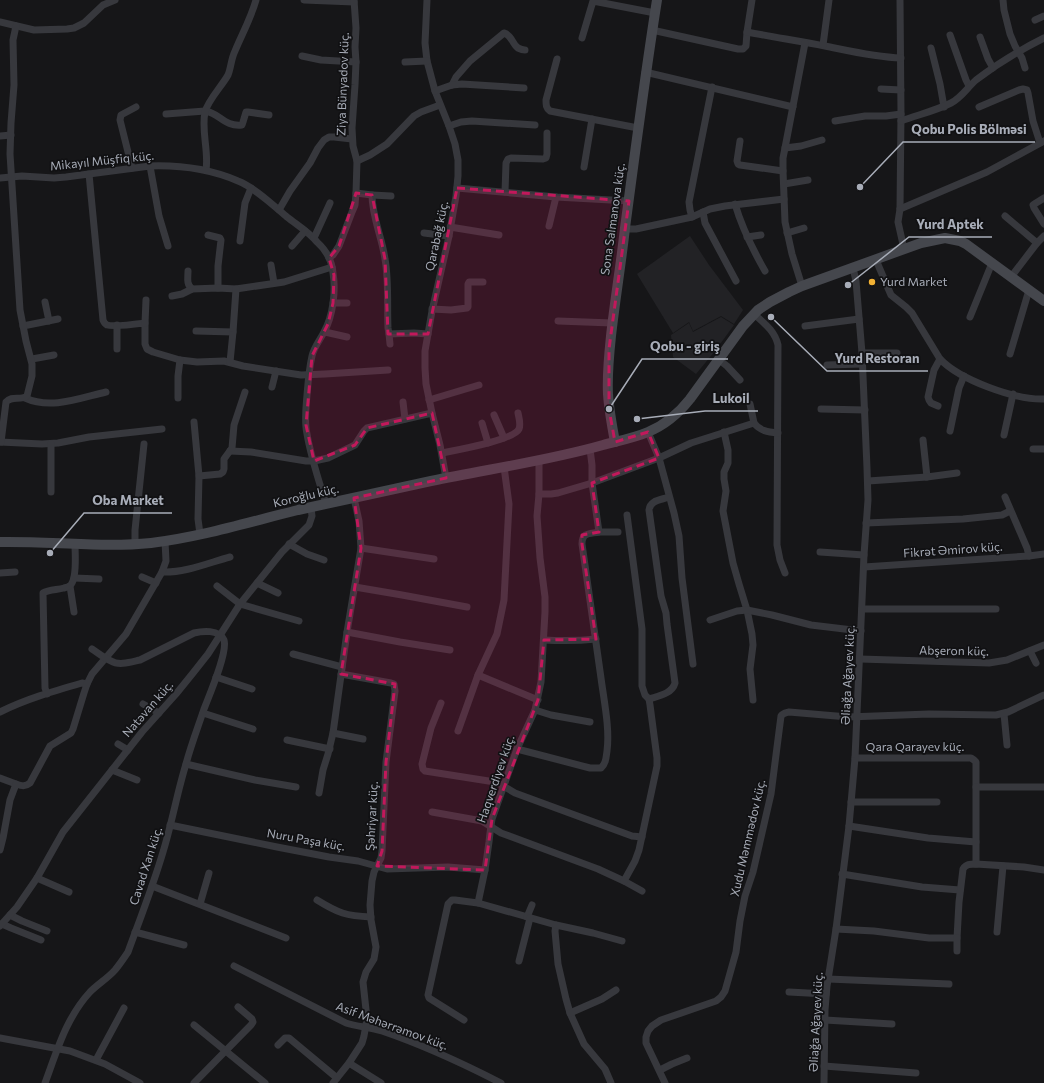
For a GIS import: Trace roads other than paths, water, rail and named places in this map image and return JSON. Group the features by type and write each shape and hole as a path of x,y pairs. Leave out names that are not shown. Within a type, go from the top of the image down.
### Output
{"street":[{"path":"0,22 34,30 74,28 84,23 103,5 115,0"},
{"path":"206,170 207,159 204,132 205,111 227,76 234,52 252,13 256,0"},
{"path":"304,0 354,1"},
{"name":"Qarabağ küç.","path":"427,0 425,31 427,60 435,91 450,126 458,160 457,188 449,236 432,308 425,351 425,368 429,400 442,453 446,478"},
{"path":"582,38 592,0 655,13"},
{"name":"Sona Salmanova küç.","path":"615,442 609,409 608,383 612,323 645,72 657,0"},
{"path":"652,30 742,49 746,46 752,0"},
{"path":"823,45 829,0"},
{"path":"900,0 901,118 900,209 898,222 904,249"},
{"path":"1004,0 1010,34 1025,68"},
{"name":"Ziya Bünyadov küç.","path":"329,258 339,246 354,208 356,193 357,161 352,139 356,62 354,1"},
{"path":"1035,20 1044,16"},
{"path":"16,26 13,40 14,78 10,154 20,310 33,368 27,396 25,398"},
{"path":"747,32 823,45 864,54 901,58"},
{"path":"452,85 456,77 466,66 504,33 509,35 516,47 525,50"},
{"path":"950,35 969,86"},
{"path":"980,37 993,68"},
{"path":"835,121 865,116 901,118 952,103 961,96 969,86 993,68 1018,51 1044,38"},
{"path":"802,286 792,254 785,222 783,158 805,43"},
{"path":"931,48 944,106"},
{"path":"302,56 321,60 356,62"},
{"path":"557,59 546,100 547,108 550,111 638,128"},
{"path":"405,62 427,60"},
{"path":"645,72 793,107"},
{"path":"435,91 452,85 462,84 524,88"},
{"path":"692,217 689,202 712,87"},
{"path":"881,89 901,90"},
{"path":"900,209 987,172 1042,142 1032,121 1027,90 1019,90 979,107"},
{"path":"357,161 387,144 414,116 440,105"},
{"path":"132,168 120,120 121,115 136,107"},
{"path":"166,114 205,111 212,112 228,124 239,125 242,125 244,122 246,112 269,115"},
{"path":"584,166 592,119"},
{"path":"450,126 461,122 472,121 535,125"},
{"path":"505,192 506,163 508,159 546,158 547,134"},
{"path":"0,136 11,135"},
{"path":"279,210 324,140 329,137 352,139"},
{"path":"785,148 801,146 822,140"},
{"path":"740,141 737,161 738,164 783,170"},
{"path":"150,166 159,216 168,246"},
{"name":"Mikayıl Müşfiq küç.","path":"0,178 32,176 54,178 150,166 170,166 206,170 237,180 251,188 314,238 329,258 334,283 333,303 330,318 325,332 313,350 309,375 306,425 306,433 326,504"},
{"path":"89,174 103,320 107,325 145,323"},
{"path":"784,184 808,180"},
{"path":"240,241 245,203 251,188"},
{"path":"457,188 556,197 629,201"},
{"path":"356,193 391,196"},
{"path":"372,195 373,212 387,274 388,328 390,344"},
{"path":"549,226 556,197"},
{"path":"625,229 636,229 692,217 717,207 784,198"},
{"path":"1044,198 1033,205 1044,224"},
{"path":"314,238 330,203"},
{"path":"735,204 747,237 765,271"},
{"path":"703,212 705,222 736,281"},
{"path":"1005,216 1037,243"},
{"path":"450,227 499,235"},
{"path":"787,233 804,228"},
{"path":"292,246 305,231"},
{"path":"424,233 449,236"},
{"path":"208,235 218,237 221,240 218,266 218,288"},
{"path":"747,237 761,235"},
{"path":"1011,277 1044,236"},
{"name":"Koroğlu küç.","path":"0,542 134,544 165,541 446,478 590,449 648,432 667,421 681,410 743,326 754,314 770,302 802,286 932,240 945,238 960,241 966,244 1044,301"},
{"path":"876,260 891,295 912,313 940,359 945,364 964,376 988,387 1028,398 1044,399"},
{"path":"970,317 992,263"},
{"path":"271,265 274,283"},
{"path":"172,296 182,294 192,288 236,289 292,280 332,267"},
{"name":"Əliağa Ağayev küç.","path":"824,1083 826,994 849,826 855,758 868,481 862,353 856,281 853,268"},
{"path":"188,271 189,286 192,288"},
{"path":"432,308 451,310 467,308 469,282 483,282"},
{"path":"230,362 236,289"},
{"path":"1010,354 1029,290"},
{"path":"146,300 145,344 147,349 180,360 197,362 230,362 244,366 309,375 388,370"},
{"path":"45,302 49,321"},
{"path":"333,303 347,303"},
{"path":"754,314 773,333 778,345 777,545 780,560 785,573"},
{"path":"805,326 859,318"},
{"path":"23,326 58,319"},
{"path":"558,321 612,323"},
{"path":"116,325 117,349"},
{"path":"196,331 233,332"},
{"path":"325,332 347,337"},
{"path":"389,334 428,334"},
{"path":"862,353 897,353"},
{"path":"32,359 54,355"},
{"path":"718,359 740,380"},
{"path":"938,406 931,403 928,397 934,370 940,359"},
{"path":"178,398 180,360"},
{"path":"827,365 862,364"},
{"path":"272,387 276,371"},
{"path":"950,431 959,388 964,376"},
{"path":"429,400 479,385"},
{"path":"106,392 65,402 54,403 36,402 25,398 9,399 6,402 0,442 51,444 89,437 162,429"},
{"path":"199,476 220,474 223,472 224,459 232,448 234,425 245,392"},
{"path":"1004,435 1013,394"},
{"path":"403,402 405,419"},
{"path":"750,404 754,423 757,427 766,432 778,433"},
{"path":"821,409 864,410"},
{"path":"442,453 488,443 517,432 520,426 518,413"},
{"path":"230,451 251,452 314,461 328,458 355,445 367,428 432,414"},
{"path":"494,415 504,438"},
{"path":"194,422 199,476 198,513 200,534"},
{"path":"482,423 488,443"},
{"path":"540,494 558,493 592,483 659,458 691,443 754,423"},
{"path":"648,432 659,458 679,536 682,578 693,664"},
{"path":"724,432 728,450 728,463 724,472 726,492 723,511 733,563 738,584 747,610 752,634 753,645 750,670 753,700"},
{"path":"923,440 927,477"},
{"path":"51,444 51,492"},
{"path":"134,544 144,444"},
{"path":"590,449 592,483 599,532"},
{"path":"1033,449 1044,449"},
{"name":"Haqverdiyev küç.","path":"478,903 494,812 517,749 538,700 541,682 545,597 537,516 540,494 539,460"},
{"path":"458,731 478,675 497,634 504,600 508,504 504,467"},
{"path":"868,481 927,477 957,473"},
{"path":"649,699 667,692 674,687 675,683 649,510 649,506 652,503 670,497"},
{"path":"1005,497 1029,556"},
{"path":"319,793 323,770 330,749 333,733 341,671 361,548 359,521 354,498"},
{"name":"Natəvan küç.","path":"1,925 37,878 63,832 142,732 208,654 240,604 274,561 309,525 312,516 311,508"},
{"path":"866,523 963,519 1002,515 1010,511"},
{"path":"624,881 639,850 658,758 649,699 645,695 642,686 642,629 628,515"},
{"path":"517,749 590,768 601,768 604,765 608,734 582,544 583,537 586,535 599,532 618,532"},
{"path":"0,778 26,786 30,783 50,746 71,733 87,684 96,668 126,634 162,572 166,561 165,541"},
{"path":"74,612 70,586 74,578 75,544"},
{"path":"290,544 307,554 324,560"},
{"path":"361,548 434,560"},
{"path":"820,552 864,555"},
{"name":"Fikrət Əmirov küç.","path":"864,567 1044,554"},
{"path":"162,572 175,572 189,569 230,557"},
{"path":"0,573 15,572"},
{"path":"142,577 156,583"},
{"path":"74,578 99,579"},
{"path":"257,583 278,592"},
{"path":"46,694 43,593 47,590 70,586"},
{"path":"217,586 240,604 299,621"},
{"path":"355,587 467,607"},
{"path":"862,609 996,609"},
{"path":"710,620 737,611 747,610 811,625 861,631"},
{"path":"92,649 115,663 140,660 201,631 220,635"},
{"path":"347,632 450,650"},
{"name":"Cavad Xan küç.","path":"45,1083 63,1032 74,1013 90,993 115,970 128,952 152,886 186,764 216,677 224,647 224,640 220,635"},
{"path":"544,640 571,642 596,639"},
{"name":"Abşeron küç.","path":"860,659 989,663 1007,660 1044,645"},
{"path":"1030,651 1036,663"},
{"path":"293,654 341,671"},
{"name":"Şəhriyar küç.","path":"335,1080 349,1063 362,1043 367,1019 363,982 366,972 374,959 376,947 370,905 374,872 381,858 382,851 386,762 395,687 394,684 391,683 341,671"},
{"path":"478,675 538,700"},
{"path":"216,677 252,689"},
{"path":"0,712 22,702 46,694 82,683 87,684"},
{"name":"Xudu Məmmədov küç.","path":"665,1083 646,1043 648,1030 661,1020 716,1001 725,991 736,952 745,896 753,872 771,794 781,716 784,713 789,712 856,717 929,714 996,715 1004,714 1043,697"},
{"path":"440,703 431,728 422,764 423,769 429,772 495,782 515,793 632,836 642,836"},
{"path":"143,704 159,713"},
{"path":"534,710 551,715 590,722"},
{"path":"203,713 254,729"},
{"path":"1004,714 1007,745"},
{"path":"333,733 363,739"},
{"path":"287,740 330,749"},
{"path":"118,744 128,750"},
{"name":"Qara Qarayev küç.","path":"855,758 971,758 976,762 976,787"},
{"path":"186,764 255,780 296,787"},
{"path":"112,770 137,780"},
{"path":"0,850 10,800 16,784"},
{"path":"976,864 976,787 1044,787"},
{"path":"851,802 937,802"},
{"path":"432,812 478,820 486,823 501,833 598,870 624,881 642,891"},
{"name":"Nuru Paşa küç.","path":"170,825 292,850 358,861 388,869 448,867 485,870"},
{"path":"849,826 928,838 976,842"},
{"path":"957,951 960,890 963,869 965,866 976,864 1044,870"},
{"path":"997,932 1003,866"},
{"path":"200,904 209,873"},
{"path":"842,874 922,887 960,890"},
{"path":"37,878 68,892"},
{"path":"152,886 286,938"},
{"path":"317,900 346,915 371,917"},
{"path":"464,1020 429,998 428,995 448,904 452,900 478,903 556,925 622,941"},
{"path":"519,961 532,905"},
{"path":"10,915 22,922 48,931"},
{"path":"1,925 41,940"},
{"path":"556,925 555,932 558,964 570,1013 584,1044 605,1069 611,1083"},
{"path":"836,929 874,931 929,938 958,938"},
{"path":"135,932 184,945"},
{"name":"Asif Məhərrəmov küç.","path":"234,966 346,1023 380,1030 470,1067 501,1083"},
{"path":"828,979 949,984"},
{"path":"570,1013 602,999 616,990"},
{"path":"789,992 826,994"},
{"path":"194,1083 253,1022 252,1019 238,1007"},
{"path":"96,1060 124,1008"},
{"path":"825,1020 892,1024"},
{"path":"194,1025 265,1083"},
{"path":"0,1038 58,1049 96,1060 140,1083"},
{"path":"278,1045 285,1038 289,1038 335,1080"},
{"path":"660,1070 687,1058"},
{"path":"349,1063 381,1083"},
{"path":"824,1066 916,1073"}],"place":[{"name":"Qobu Polis Bölməsi","path":"860,187"},
{"name":"Yurd Market","path":"872,282"},
{"name":"Yurd Aptek","path":"848,285"},
{"name":"Yurd Restoran","path":"771,317"},
{"name":"Qobu - giriş","path":"609,409"},
{"name":"Lukoil","path":"637,419"},
{"name":"Oba Market","path":"50,553"}]}
